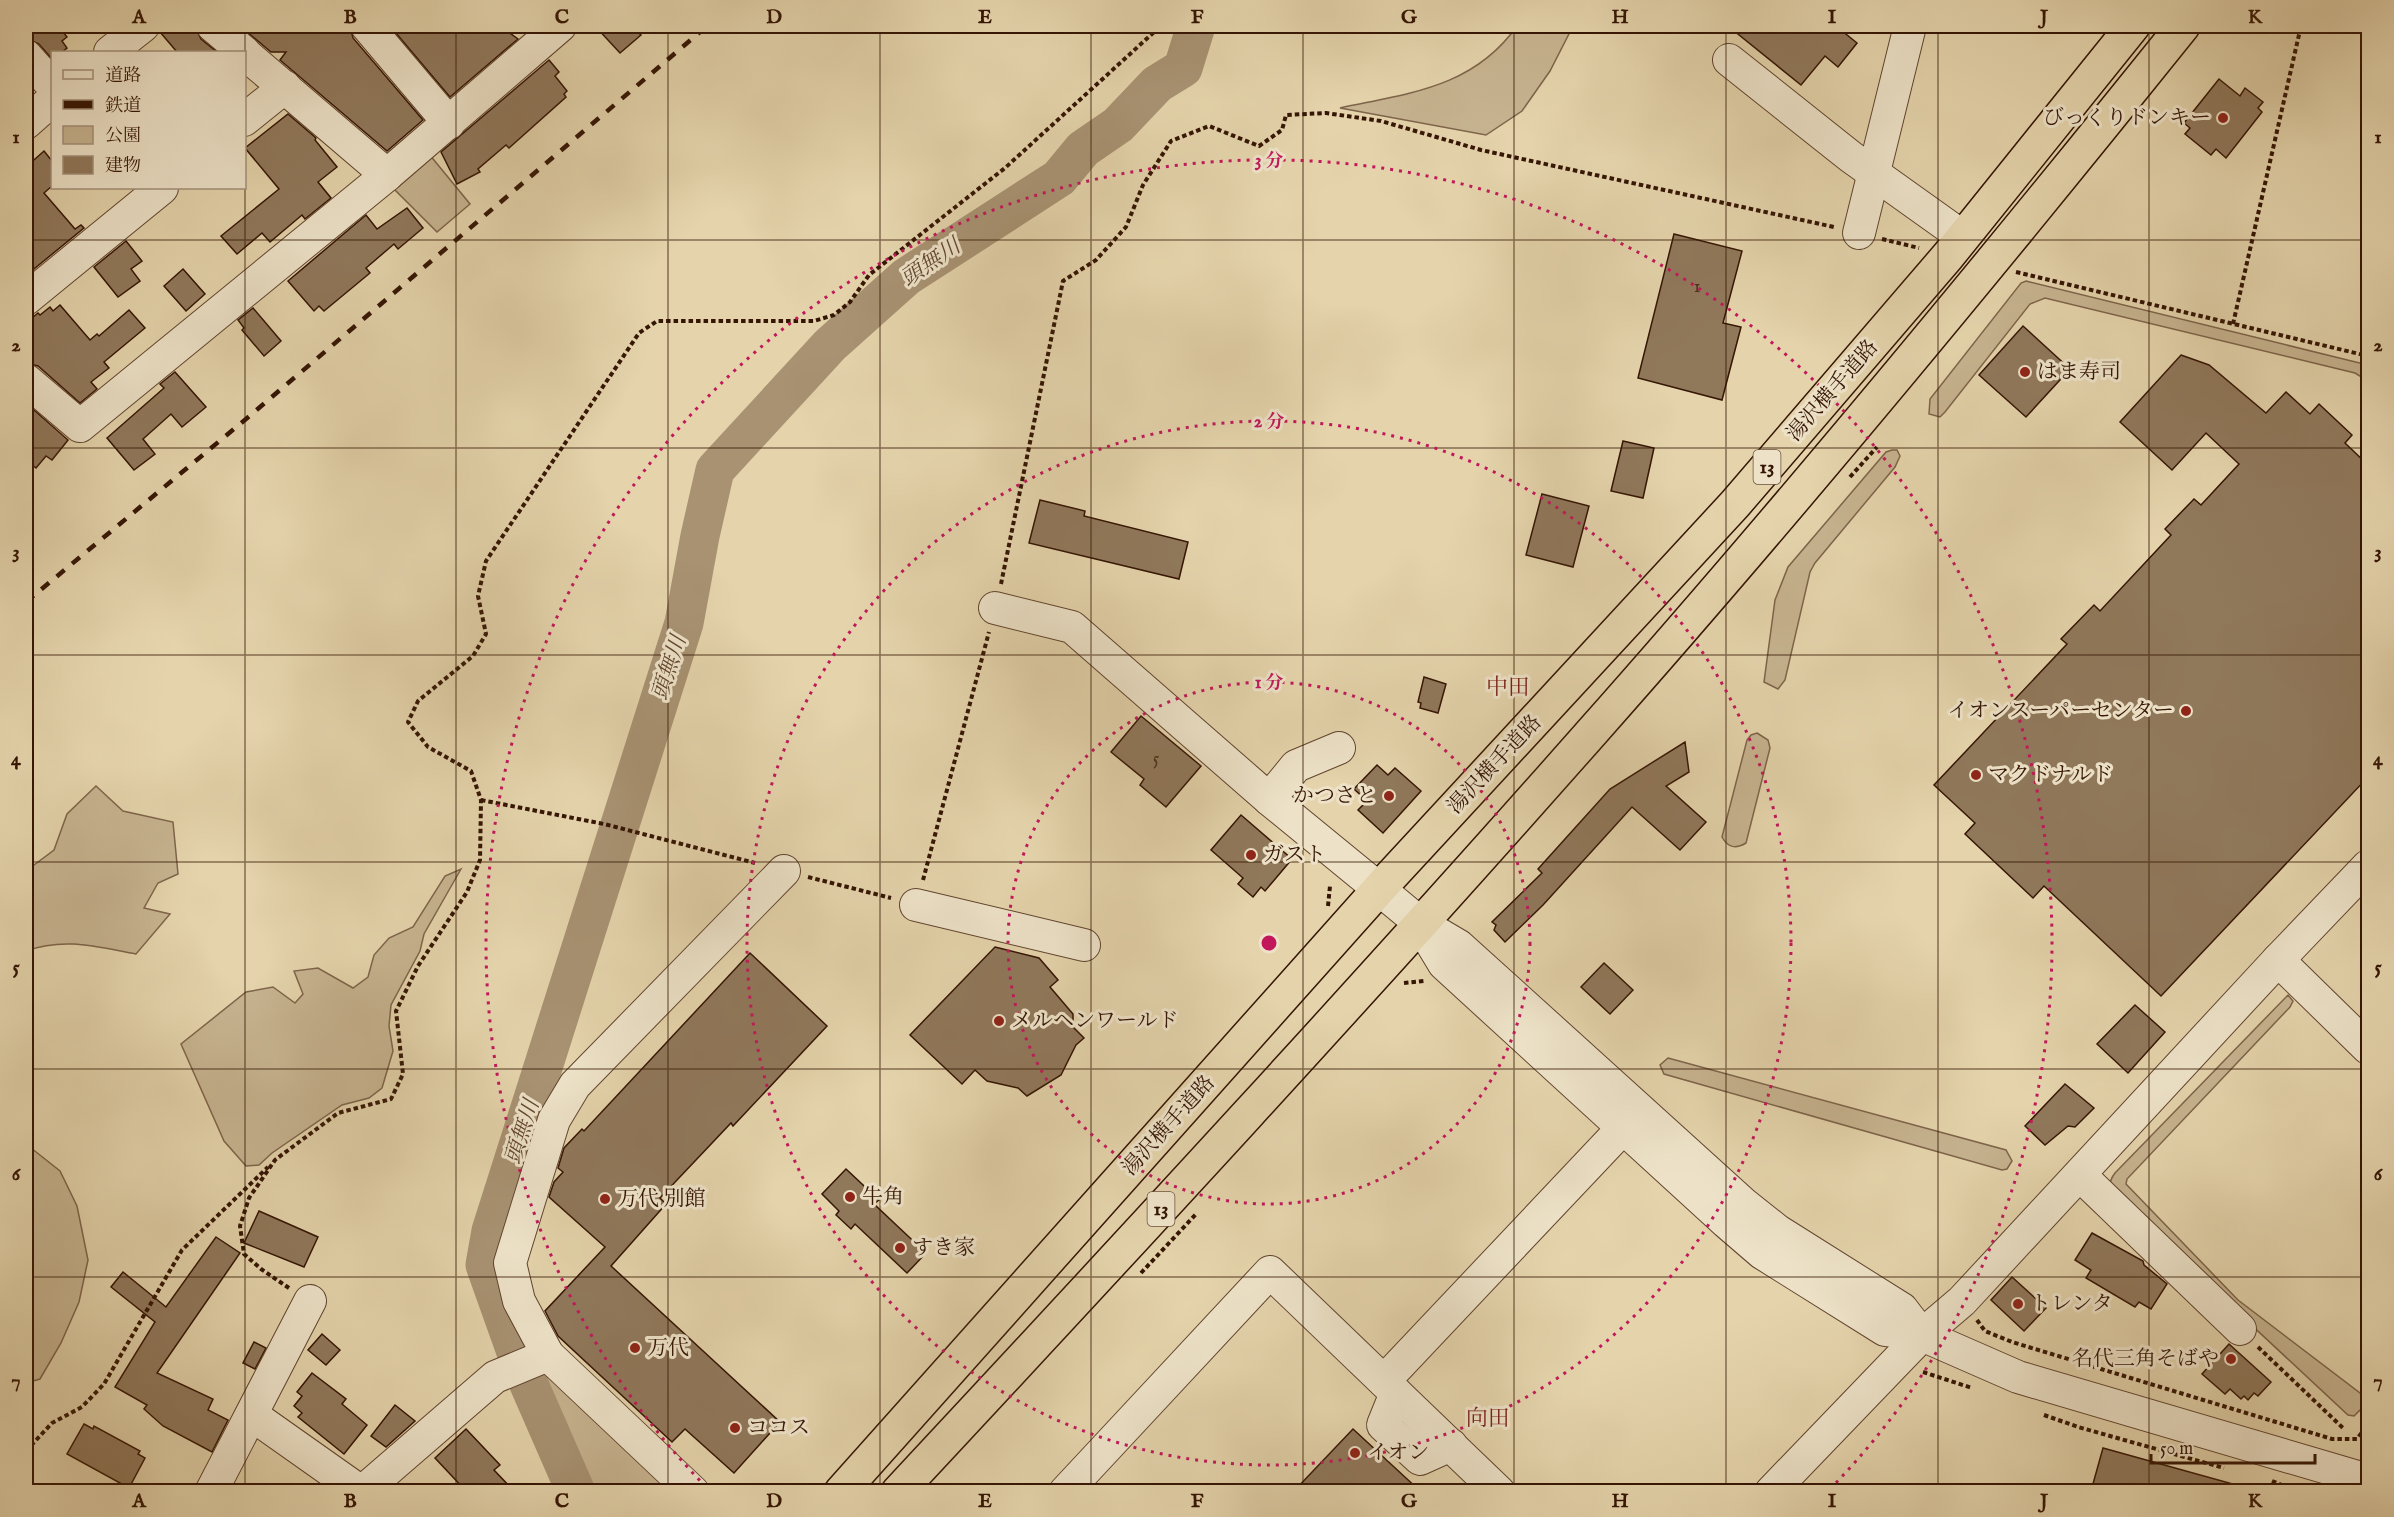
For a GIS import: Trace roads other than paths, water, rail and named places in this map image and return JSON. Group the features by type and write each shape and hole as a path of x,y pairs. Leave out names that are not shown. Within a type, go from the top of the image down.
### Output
{"highway":[{"name":"湯沢横手道路","path":"842,1491 1379,889 1735,504 1955,247 2133,26"},
{"name":"湯沢横手道路","path":"898,1491 1158,1213 1383,967 1593,731 1991,266 2183,26"}],"street":[{"path":"111,51 142,26"},
{"path":"213,26 242,51"},
{"path":"366,26 449,123"},
{"path":"1859,233 1910,26"},
{"path":"26,380 80,426 449,123 546,30"},
{"path":"246,55 387,175"},
{"path":"26,56 51,84"},
{"path":"1729,60 1874,173 1955,247"},
{"path":"246,118 285,87"},
{"path":"26,123 51,101"},
{"path":"26,299 161,189"},
{"path":"995,608 1072,627 1269,799 1420,923 1459,946 1744,1204 1778,1231 1902,1309 1922,1335"},
{"path":"1269,799 1296,766 1339,748"},
{"path":"1771,1491 1922,1335 1962,1301 2368,866"},
{"path":"693,1491 541,1357 519,1301 510,1263 554,1120 574,1085 784,871"},
{"path":"916,905 1084,945"},
{"path":"1420,923 1444,964 1762,1253 1885,1330 1922,1335 2018,1377 2368,1480"},
{"path":"2278,960 2368,1048"},
{"path":"1390,1387 1623,1128"},
{"path":"2080,1175 2240,1329"},
{"path":"1065,1491 1270,1272 1499,1491"},
{"path":"211,1491 310,1301"},
{"path":"252,1414 361,1491 495,1377 541,1357"}],"waterway":[{"name":"頭無川","path":"576,1492 521,1366 485,1265 491,1231 684,623 715,470 830,345 906,277 1059,178 1083,149 1118,125 1157,84 1183,68 1196,26"}],"railway":[{"path":"26,602 246,419 707,26"}],"place":[{"name":"びっくりドンキー","path":"2223,118"},
{"name":"はま寿司","path":"2025,372"},
{"name":"イオンスーパーセンター","path":"2186,711"},
{"name":"マクドナルド","path":"1976,775"},
{"name":"かつさと","path":"1389,796"},
{"name":"ガスト","path":"1251,855"},
{"name":"メルヘンワールド","path":"999,1021"},
{"name":"牛角","path":"850,1197"},
{"name":"万代 別館","path":"605,1199"},
{"name":"すき家","path":"900,1248"},
{"name":"トレンタ","path":"2018,1304"},
{"name":"万代","path":"635,1348"},
{"name":"名代三角そばや","path":"2231,1359"},
{"name":"ココス","path":"735,1428"},
{"name":"イオン","path":"1355,1453"}],"district":[{"name":"中田","path":"1508,688"},
{"name":"向田","path":"1488,1419"}]}
